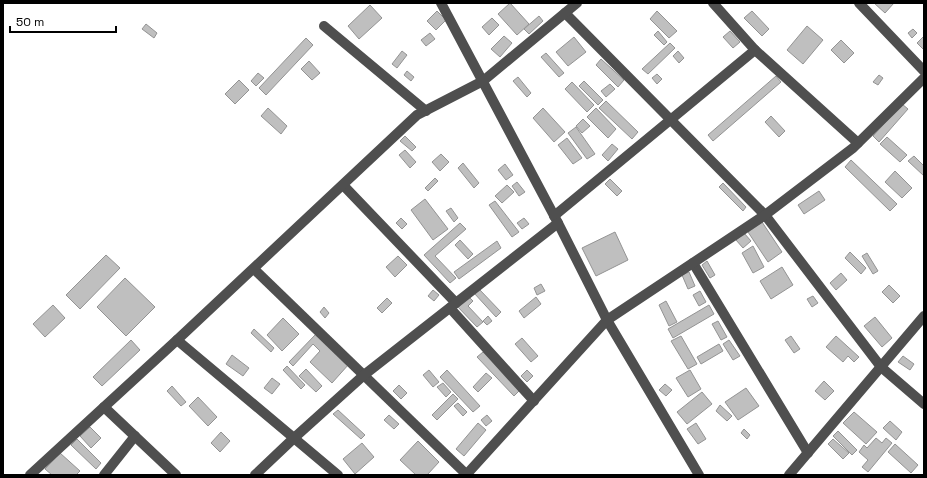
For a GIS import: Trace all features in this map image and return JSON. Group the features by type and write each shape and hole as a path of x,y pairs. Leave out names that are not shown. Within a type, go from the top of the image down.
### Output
{"street":[{"path":"441,3 608,320 699,475"},
{"path":"33,474 417,115 483,81 577,3"},
{"path":"713,3 755,50 858,143"},
{"path":"859,3 924,71"},
{"path":"565,14 764,215 880,367 924,404"},
{"path":"324,26 426,111"},
{"path":"255,475 364,375 453,305 556,219 670,120 755,50"},
{"path":"254,269 466,475 608,320 764,215 853,148 924,78"},
{"path":"343,185 453,305 534,401"},
{"path":"694,263 808,453"},
{"path":"789,475 924,316"},
{"path":"177,340 338,475"},
{"path":"104,407 176,475"},
{"path":"104,475 135,436"}],"building":[{"path":"510,3 529,24 517,35 498,14"},
{"path":"874,3 894,3 885,13"},
{"path":"370,5 382,18 359,39 348,26"},
{"path":"437,11 446,20 436,30 427,21"},
{"path":"657,11 677,31 669,38 650,19"},
{"path":"752,11 769,29 762,36 744,18"},
{"path":"539,16 543,21 529,34 524,29"},
{"path":"492,18 499,25 489,35 482,27"},
{"path":"146,24 157,33 154,38 142,29"},
{"path":"807,26 823,40 803,64 787,50"},
{"path":"913,29 917,33 912,38 908,33"},
{"path":"658,31 667,42 664,45 654,35"},
{"path":"730,31 740,42 733,48 723,37"},
{"path":"430,33 435,39 426,46 421,40"},
{"path":"504,36 512,43 500,57 491,49"},
{"path":"924,36 924,50 917,43"},
{"path":"574,37 586,52 568,66 556,52"},
{"path":"306,38 313,45 266,95 259,88"},
{"path":"841,40 854,53 844,63 831,50"},
{"path":"670,43 675,48 648,74 642,69"},
{"path":"402,51 407,55 397,68 392,64"},
{"path":"678,51 684,58 679,63 673,56"},
{"path":"546,53 564,73 559,77 541,57"},
{"path":"601,59 624,80 618,87 596,65"},
{"path":"309,61 320,73 312,80 301,69"},
{"path":"407,71 414,77 411,81 404,75"},
{"path":"258,73 264,78 256,86 251,81"},
{"path":"657,74 662,79 657,84 652,78"},
{"path":"879,75 883,78 878,85 873,82"},
{"path":"776,76 781,82 713,141 708,135"},
{"path":"518,77 531,93 527,97 513,81"},
{"path":"239,80 249,90 235,104 225,94"},
{"path":"584,81 603,100 598,105 579,86"},
{"path":"572,82 594,105 587,112 565,89"},
{"path":"610,84 615,89 606,97 601,91"},
{"path":"606,101 638,132 632,139 599,108"},
{"path":"902,104 908,109 879,142 873,136"},
{"path":"268,108 287,126 281,134 261,116"},
{"path":"543,108 565,132 554,142 533,118"},
{"path":"596,108 616,129 608,138 587,117"},
{"path":"771,116 785,131 779,137 765,122"},
{"path":"583,119 590,126 582,133 576,126"},
{"path":"576,127 595,154 587,159 568,133"},
{"path":"405,136 416,147 412,151 400,141"},
{"path":"887,137 907,155 900,162 880,144"},
{"path":"567,138 582,158 573,164 558,145"},
{"path":"612,144 618,149 608,161 602,155"},
{"path":"405,150 416,162 410,168 399,155"},
{"path":"441,154 449,162 440,171 432,162"},
{"path":"914,156 924,166 924,176 908,161"},
{"path":"851,160 897,204 890,211 845,167"},
{"path":"463,163 479,183 474,188 458,168"},
{"path":"505,164 513,175 506,180 498,170"},
{"path":"895,171 912,188 902,198 885,182"},
{"path":"435,178 438,181 428,191 425,188"},
{"path":"610,179 622,191 617,196 605,184"},
{"path":"517,182 525,192 519,196 512,186"},
{"path":"723,183 746,207 743,211 719,187"},
{"path":"507,185 514,192 502,203 495,196"},
{"path":"819,191 825,200 804,214 798,205"},
{"path":"425,199 448,229 433,240 411,210"},
{"path":"495,201 519,232 512,237 489,205"},
{"path":"451,208 458,218 454,222 446,211"},
{"path":"401,218 407,224 402,229 396,223"},
{"path":"524,218 529,224 522,229 517,223"},
{"path":"762,222 782,252 768,262 748,232"},
{"path":"460,223 466,229 435,256 456,278 450,283 424,255"},
{"path":"615,232 628,260 596,276 582,248"},
{"path":"744,233 751,241 743,248 736,240"},
{"path":"460,240 473,254 468,259 455,245"},
{"path":"497,241 501,248 459,279 454,272"},
{"path":"753,246 764,267 753,273 742,253"},
{"path":"850,252 866,268 861,274 845,258"},
{"path":"867,253 878,271 873,274 862,256"},
{"path":"106,255 120,268 80,309 66,295"},
{"path":"398,256 407,265 395,277 386,267"},
{"path":"707,261 715,275 710,278 702,265"},
{"path":"782,267 793,285 771,299 760,281"},
{"path":"689,272 695,286 688,289 682,275"},
{"path":"841,273 847,280 836,290 830,283"},
{"path":"125,278 155,307 126,336 97,307"},
{"path":"541,284 545,291 537,295 534,288"},
{"path":"889,285 900,296 893,303 882,292"},
{"path":"479,289 501,312 496,317 474,293"},
{"path":"433,290 439,295 434,301 428,296"},
{"path":"700,291 706,302 699,306 693,295"},
{"path":"467,295 473,301 468,306 483,322 477,327 456,305"},
{"path":"813,296 818,303 812,307 807,299"},
{"path":"536,297 541,304 524,318 519,311"},
{"path":"387,298 392,303 382,313 377,308"},
{"path":"666,301 677,322 669,326 659,305"},
{"path":"53,305 65,318 45,337 33,324"},
{"path":"709,305 714,314 673,338 668,329"},
{"path":"324,307 329,313 325,318 320,312"},
{"path":"488,316 492,321 487,325 483,321"},
{"path":"875,317 892,338 882,347 864,326"},
{"path":"283,318 299,334 282,351 267,335"},
{"path":"718,321 727,337 721,340 712,324"},
{"path":"254,329 274,348 271,352 251,333"},
{"path":"316,334 349,364 332,383 310,362 320,351 313,344 293,366 289,362"},
{"path":"681,336 697,364 688,369 671,341"},
{"path":"791,336 800,349 794,353 785,340"},
{"path":"836,336 859,357 854,362 848,356 843,362 826,347"},
{"path":"522,338 538,356 531,362 515,344"},
{"path":"131,340 140,350 102,386 93,377"},
{"path":"729,340 740,356 733,360 723,344"},
{"path":"719,344 723,351 701,364 697,357"},
{"path":"483,352 520,390 514,396 477,357"},
{"path":"232,355 249,368 243,376 226,364"},
{"path":"903,356 914,364 910,370 898,362"},
{"path":"287,366 305,385 301,389 283,370"},
{"path":"306,369 322,386 316,392 299,376"},
{"path":"429,370 439,382 433,387 423,375"},
{"path":"447,370 480,406 473,412 440,377"},
{"path":"527,370 533,376 527,382 521,376"},
{"path":"690,370 701,389 688,397 676,378"},
{"path":"486,373 492,378 478,392 473,387"},
{"path":"272,378 280,384 272,394 264,388"},
{"path":"824,381 834,391 825,400 815,391"},
{"path":"443,383 451,392 446,397 437,387"},
{"path":"665,384 672,390 666,396 659,390"},
{"path":"399,385 407,393 401,399 393,391"},
{"path":"172,386 186,402 181,406 167,391"},
{"path":"746,388 759,406 738,420 725,402"},
{"path":"702,392 712,404 687,424 677,412"},
{"path":"453,394 458,399 437,420 432,415"},
{"path":"198,397 217,417 208,426 189,406"},
{"path":"458,403 467,412 463,416 454,406"},
{"path":"720,405 732,416 727,421 716,411"},
{"path":"338,410 365,435 361,439 333,414"},
{"path":"854,412 877,432 866,444 843,423"},
{"path":"389,415 399,424 394,429 384,420"},
{"path":"487,415 492,421 486,426 481,420"},
{"path":"890,421 902,432 896,440 883,428"},
{"path":"478,423 486,430 464,456 456,449"},
{"path":"696,423 706,439 698,444 687,429"},
{"path":"90,427 101,438 91,448 80,436"},
{"path":"744,429 750,435 747,439 741,433"},
{"path":"838,431 857,450 852,455 833,436"},
{"path":"221,432 230,441 220,452 211,443"},
{"path":"876,438 882,443 886,438 892,443 868,472 862,467 868,460 859,452 864,445 867,448"},
{"path":"77,439 101,463 96,469 71,445"},
{"path":"833,439 849,453 843,459 828,444"},
{"path":"418,441 439,462 427,475 416,475 400,460"},
{"path":"362,443 374,457 355,474 343,459"},
{"path":"895,444 918,465 911,473 888,452"},
{"path":"60,453 80,471 76,475 52,475 45,469"}]}
